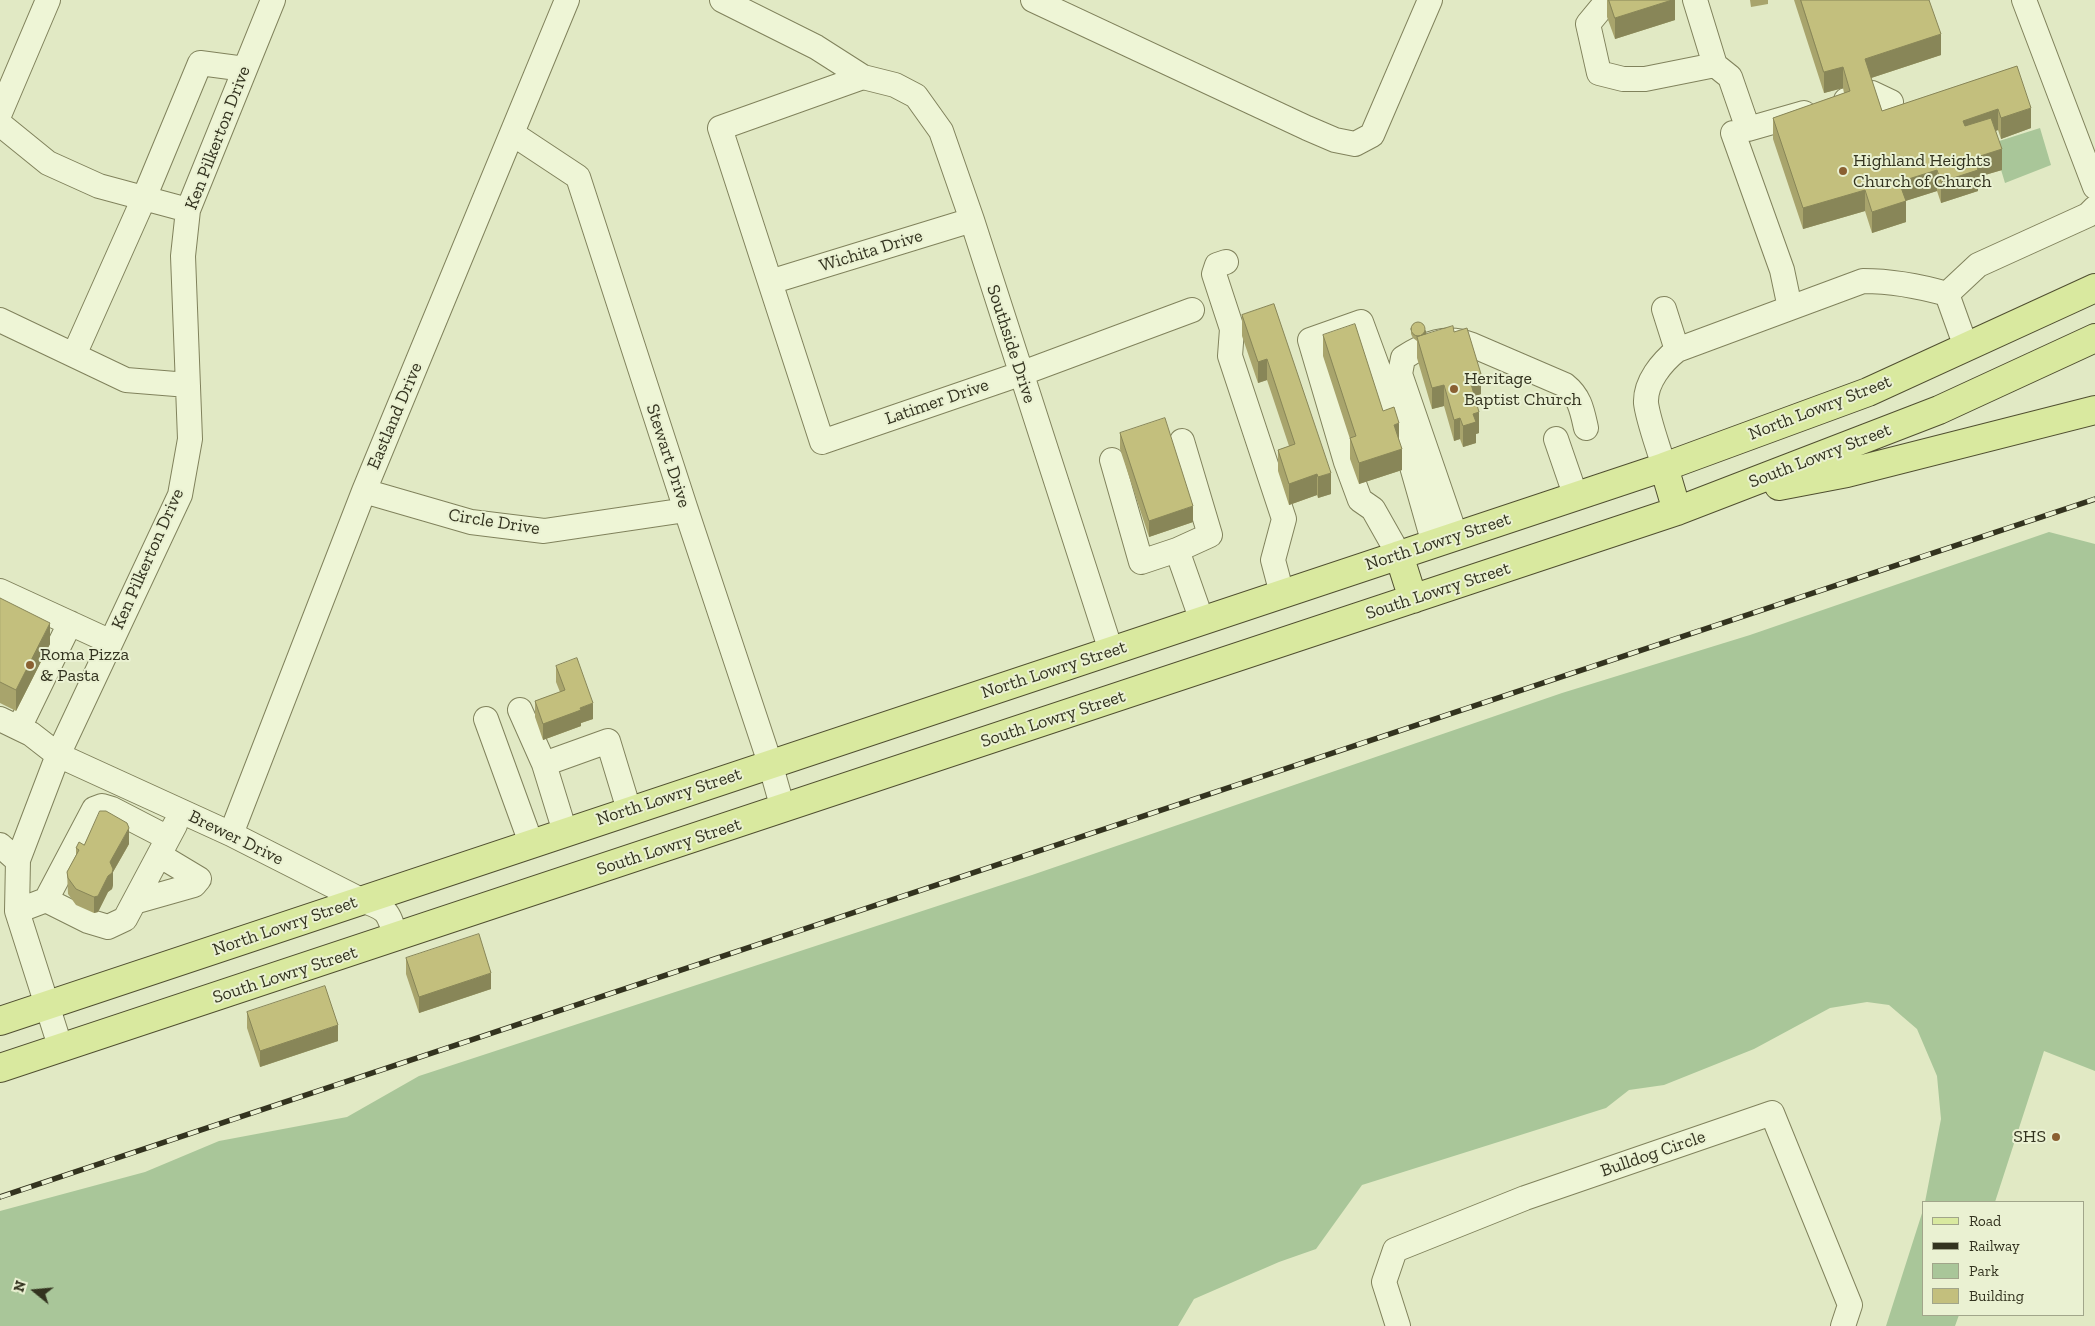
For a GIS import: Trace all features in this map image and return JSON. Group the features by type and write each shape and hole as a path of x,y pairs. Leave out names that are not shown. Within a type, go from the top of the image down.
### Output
{"main road":[{"name":"North Lowry Street","path":"0,1021 770,763 1446,541 1664,467 1868,392 2095,288"},
{"name":"South Lowry Street","path":"0,1068 1677,511 1940,410 2095,338"},
{"path":"1706,500 1847,473 2095,410"},
{"path":"1664,467 1677,511"},
{"path":"1399,555 1413,599"}],"street":[{"path":"0,113 48,0"},
{"name":"Ken Pilkerton Drive","path":"61,1049 17,911 18,861 58,756 180,495 190,439 183,256 188,210 272,0"},
{"name":"Eastland Drive","path":"231,834 364,491 567,0"},
{"name":"Southside Drive","path":"722,0 816,47 863,77 895,85 916,96 941,131 972,220 1020,374 1111,651"},
{"path":"1034,0 1306,128 1335,140 1355,144 1372,135 1430,0"},
{"path":"1619,0 1602,7 1588,24 1599,73 1623,79 1645,79 1716,65"},
{"path":"1695,0 1716,65 1730,77 1748,129 1872,93 1891,102"},
{"path":"2024,0 2095,187"},
{"path":"74,355 144,198 200,64 245,69"},
{"path":"770,282 720,128 863,77"},
{"path":"0,124 48,164 99,186 188,210"},
{"path":"1733,133 1782,270 1790,308"},
{"name":"Stewart Drive","path":"513,134 578,177 770,763 783,809"},
{"path":"1947,294 1978,265 2088,215 2095,208"},
{"name":"Wichita Drive","path":"770,282 972,220"},
{"path":"1226,262 1217,266 1214,274 1232,329 1230,356 1284,519 1274,560 1282,594"},
{"path":"1664,467 1646,402 1653,377 1664,361 1677,350 1863,281 1886,281 1947,294"},
{"name":"Latimer Drive","path":"770,282 822,442 1020,374 1192,310"},
{"path":"1947,294 1966,347"},
{"path":"1664,309 1677,350"},
{"path":"0,320 126,380 188,385"},
{"path":"1399,555 1373,510 1360,500 1346,462 1310,340 1361,322 1405,442 1446,541"},
{"path":"1446,541 1400,374 1403,358 1418,348 1445,340 1458,340 1472,344 1565,385 1574,392 1580,401 1586,428"},
{"path":"1556,439 1576,497"},
{"path":"1112,460 1141,562 1177,550 1210,535 1182,441"},
{"name":"Circle Drive","path":"364,491 471,522 544,532 686,510"},
{"path":"1177,550 1202,621"},
{"path":"0,591 111,642"},
{"path":"10,723 70,623"},
{"path":"520,710 544,764 565,832"},
{"path":"486,719 531,843"},
{"name":"Brewer Drive","path":"10,723 31,734 58,756 231,834 361,900 378,906 388,914 396,938"},
{"path":"544,764 608,741 629,810"},
{"path":"17,911 46,900 94,809 102,806 112,809 163,847 199,879 194,885 134,902"},
{"path":"46,900 88,921 108,927 124,919 182,812"},
{"path":"0,845 18,861"},
{"name":"Bulldog Circle","path":"1398,1326 1384,1282 1395,1250 1525,1198 1772,1113 1850,1305 1842,1326"}],"green space":[{"path":"2040,128 2051,165 2005,183 1993,143"},
{"path":"2049,532 2095,544 2095,1071 2044,1051 1995,1201 1925,1201 1941,1119 1937,1076 1917,1029 1889,1005 1867,1002 1830,1008 1754,1049 1664,1085 1629,1090 1606,1108 1362,1185 1316,1249 1279,1262 1194,1299 1178,1326 0,1326 0,1211 145,1172 219,1141 347,1117 419,1076 1032,875 1562,693 1750,635"},
{"path":"1922,1213 1922,1316 1959,1316 1955,1326 1886,1326"}],"building":[{"path":"1609,0 1672,0 1615,18"},
{"path":"1801,0 1929,0 1941,34 1865,59 1882,111 2017,66 2031,108 2001,118 1998,109 1963,121 1965,126 1991,118 2002,149 1974,158 1978,170 1941,182 1937,170 1899,182 1906,201 1872,212 1865,190 1803,208 1773,118 1850,91 1843,67 1824,72"},
{"path":"1274,304 1331,473 1318,477 1317,474 1289,484 1278,450 1295,444 1267,359 1258,362 1242,315"},
{"path":"1418,322 1423,324 1425,329 1423,334 1418,336 1413,334 1411,329 1413,324"},
{"path":"1355,324 1383,411 1394,407 1399,423 1394,425 1402,449 1359,463 1350,438 1356,436 1323,335"},
{"path":"1453,326 1454,332 1467,328 1481,374 1469,377 1479,412 1473,414 1476,422 1463,426 1460,418 1454,420 1444,385 1432,388 1417,337"},
{"path":"1165,418 1193,506 1149,521 1120,433"},
{"path":"0,598 50,623 16,690 0,682"},
{"path":"577,658 593,703 580,708 581,710 543,724 535,701 565,690 556,666"},
{"path":"100,811 106,811 127,823 129,828 110,862 113,869 112,873 108,876 98,896 94,897 76,889 68,878 67,872 79,850 76,848 79,842 84,845"},
{"path":"479,934 491,973 419,997 406,958"},
{"path":"325,986 338,1025 260,1051 247,1012"}],"railway":[{"path":"0,1197 2095,499"}],"place":[{"name":"Highland Heights Church of Church","path":"1843,171"},
{"name":"Heritage Baptist Church","path":"1454,389"},
{"name":"Roma Pizza & Pasta","path":"30,665"},
{"name":"SHS","path":"2056,1137"}]}
